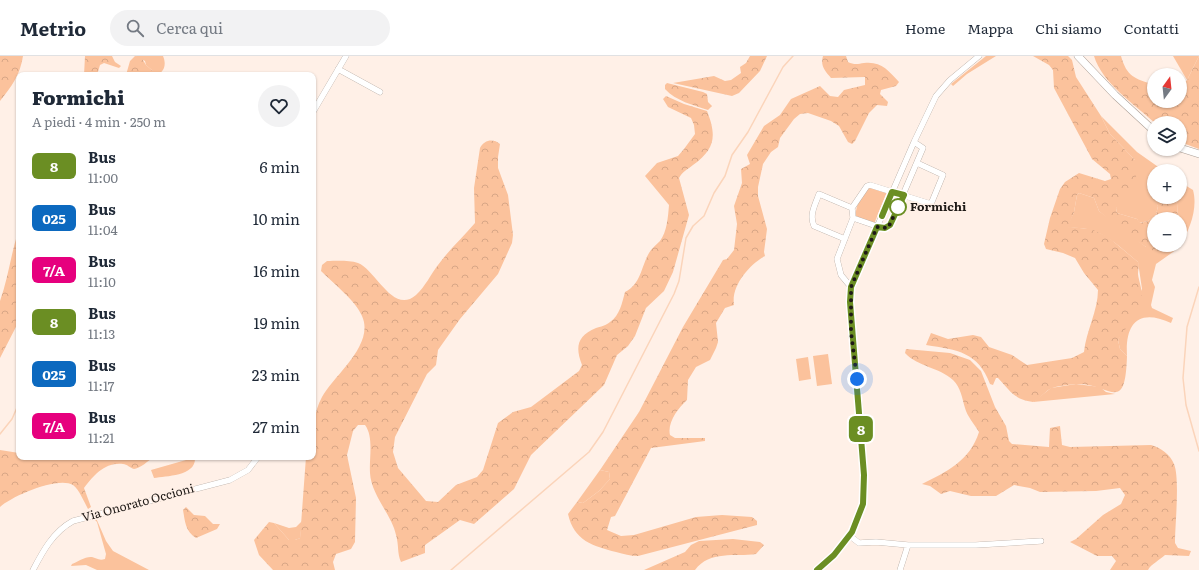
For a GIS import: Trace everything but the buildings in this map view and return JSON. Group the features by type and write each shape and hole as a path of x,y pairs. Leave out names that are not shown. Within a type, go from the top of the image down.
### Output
{"street":[{"path":"316,107 346,56"},
{"path":"818,570 834,555 850,536 861,511 865,488 858,385 851,332 851,287 914,142 942,88 979,56"},
{"path":"1078,56 1115,95 1147,125"},
{"path":"338,68 380,92"},
{"path":"853,218 877,227 885,228 890,225 923,148 914,142"},
{"path":"1187,150 1199,154"},
{"path":"851,287 841,275 837,259 853,218 852,208 867,186 874,185 931,204 943,175 917,163"},
{"path":"845,238 814,226 811,216 819,194 852,208"},
{"name":"Via Onorato Occioni","path":"32,570 52,537 70,523 89,516 230,480 248,470 256,460"},
{"path":"850,536 859,543 876,542 976,545 1041,541"},
{"path":"900,570 908,544"}],"green space":[{"path":"0,56 23,56 20,69 19,72 16,72 15,80 0,101"},
{"path":"85,56 112,56 115,62 121,66 119,68 104,63 100,65 98,72 84,72"},
{"path":"135,56 163,56 165,63 164,69 161,72 153,72 146,65 145,61"},
{"path":"135,56 141,57 153,72 127,72 130,61"},
{"path":"750,56 767,56 760,71 739,93 732,96 673,83 714,76 725,81 731,80 741,73 740,67 746,63"},
{"path":"823,56 846,56 848,62 852,64 875,63 888,70 899,82 896,86 881,90 880,94 888,102 887,106 877,105 869,113 852,144 848,142 839,126 831,121 808,113 800,114 794,119 780,138 778,147 771,152 763,164 758,187 758,196 767,229 764,252 765,256 747,270 735,291 734,305 725,308 716,323 718,342 716,348 710,360 696,367 688,380 687,400 677,411 670,426 670,435 675,438 705,438 705,441 651,448 615,516 611,517 607,530 621,536 634,535 696,517 722,515 752,517 757,521 757,525 638,556 592,544 586,541 575,530 568,514 577,502 583,503 599,491 610,479 609,472 600,470 639,412 683,327 723,260 727,259 734,250 737,224 734,206 742,183 741,169 750,164 747,155 764,126 780,115 791,99 820,86 830,96 838,97 844,90 865,85 865,77 831,78 823,66"},
{"path":"986,56 996,56 967,74 953,86 951,84"},
{"path":"1033,56 1068,56 1072,60 1076,77 1101,116 1110,134 1135,160 1137,167 1135,187 1116,208 1117,213 1137,219 1140,223 1147,221 1147,248 1122,231 1099,211 1094,198 1079,193 1077,195 1074,212 1068,227 1091,229 1108,237 1139,263 1138,274 1142,299 1134,317 1118,340 1120,349 1127,356 1126,375 1123,386 1119,391 1113,392 1087,385 1075,384 1059,386 1050,389 1033,402 1017,397 998,378 996,378 993,385 990,384 979,365 966,354 926,345 931,333 948,339 973,335 981,337 989,347 1012,355 1027,365 1072,358 1084,352 1096,306 1098,290 1084,273 1075,258 1063,253 1046,249 1044,244 1050,218 1060,189 1065,182 1079,173 1105,181 1111,179 1110,174 1092,159 1054,88 1053,70 1049,65"},
{"path":"1094,56 1121,56 1129,73 1132,76 1147,82 1147,108 1187,108 1187,80 1199,56 1199,149 1187,145 1187,116 1147,116 1111,84 1098,66"},
{"path":"1173,56 1199,56 1187,80 1187,68 1180,68"},
{"path":"667,83 707,94 708,102 712,106 708,110 679,100 665,89 665,85"},
{"path":"666,96 684,104 707,111 712,128 712,141 706,153 683,172 679,178 689,215 673,272 664,291 646,308 635,336 628,346 617,355 604,385 531,455 514,489 474,524 460,520 425,545 425,553 401,562 394,527 371,481 370,442 368,430 365,425 358,425 353,431 347,455 356,498 355,542 351,549 336,554 333,562 335,570 273,570 259,555 254,540 269,522 274,523 289,540 300,538 306,460 316,460 316,411 328,388 358,349 363,338 365,327 362,316 355,304 321,271 322,265 327,261 347,261 358,263 365,267 392,296 408,300 416,295 442,259 475,223 474,188 480,148 484,143 489,141 494,141 500,144 498,168 508,195 513,235 512,243 498,274 460,319 438,350 436,365 427,374 395,437 393,452 398,468 426,501 438,502 456,485 477,477 483,470 498,423 513,412 531,407 579,371 582,365 578,347 581,338 590,331 609,323 616,316 625,292 638,280 646,258 660,241 667,224 669,205 645,176 657,163 678,156 695,134 694,125 691,118 668,107 663,99"},
{"path":"1101,116 1137,152 1154,164 1147,164 1147,204 1157,204 1158,206 1157,212 1147,212 1147,221 1139,223 1137,219 1117,213 1116,208 1135,160 1110,134"},
{"path":"1147,186 1147,193 1144,189"},
{"path":"1187,186 1193,190 1194,211 1187,233 1187,212 1178,212 1177,204 1187,204"},
{"path":"872,187 887,192 874,224 856,216 857,208 862,196"},
{"path":"1079,193 1094,198 1099,211 1147,247 1147,252 1173,252 1156,264 1152,280 1155,287 1151,305 1152,308 1173,318 1171,323 1150,317 1142,318 1136,322 1128,335 1127,356 1120,349 1118,340 1142,289 1138,262 1115,243 1099,233 1081,228 1067,227 1074,212 1077,195"},
{"path":"1156,204 1177,204 1178,212 1157,212 1158,206"},
{"path":"16,240 16,327 0,358 0,301"},
{"path":"1156,252 1170,252 1169,254 1162,255"},
{"path":"906,349 950,353 970,360 981,371 995,407 1006,426 1009,441 1012,444 1049,447 1050,428 1060,426 1062,445 1070,447 1151,445 1165,452 1174,464 1177,480 1175,543 1178,548 1191,551 1189,556 1165,555 1148,570 1110,570 1116,561 1112,556 1097,556 1070,542 1076,539 1103,515 1121,504 1125,495 1120,488 1096,491 1040,492 1030,488 1014,485 996,496 971,496 950,491 941,494 930,486 922,484 948,470 963,458 970,451 979,432 967,414 960,390 956,383 941,372 910,358 905,353"},
{"path":"828,354 832,384 817,386 813,356"},
{"path":"808,357 811,379 799,381 796,359"},
{"path":"1076,384 1100,387 1106,392 1115,394 1033,402 1051,388"},
{"path":"0,450 16,453 16,460 149,460 136,469 124,464 117,464 100,470 84,488 91,507 88,509 75,487 66,483 57,483 35,488 14,498 0,507"},
{"path":"186,460 195,460 194,465 190,469 172,476 154,478 151,470"},
{"path":"600,470 609,472 610,479 599,491 583,503 577,502"},
{"path":"186,507 194,515 205,516 213,524 220,524 217,529 196,538 186,526 183,510"},
{"path":"93,518 96,518 106,541 113,551 149,570 97,570 86,565 71,566 72,564 87,557 101,560 105,559 106,554 97,522"},
{"path":"302,521 300,538 295,540 289,540 274,523 289,528 296,527"},
{"path":"733,539 760,542 764,545 756,554 723,556 708,559 695,570 644,570 685,552 691,545 699,541"}],"waterway":[{"path":"451,570 589,452 603,432 674,294 679,281 686,238 693,226 704,216 714,193 725,176 732,155 748,132 783,67 793,56"},
{"path":"1199,287 1187,327 1183,378 1186,405 1199,451"},
{"path":"0,434 12,419 16,410"}],"bus line":[{"name":"8","path":"817,570 834,555 847,540 859,518 863,504 865,488 858,385 851,332 851,287 877,227 888,228 904,195 892,192 882,216"}],"place":[{"name":"Formichi","path":"898,207"}],"route":[{"path":"857,379 851,332 851,287 877,227 888,228 898,207"}]}
